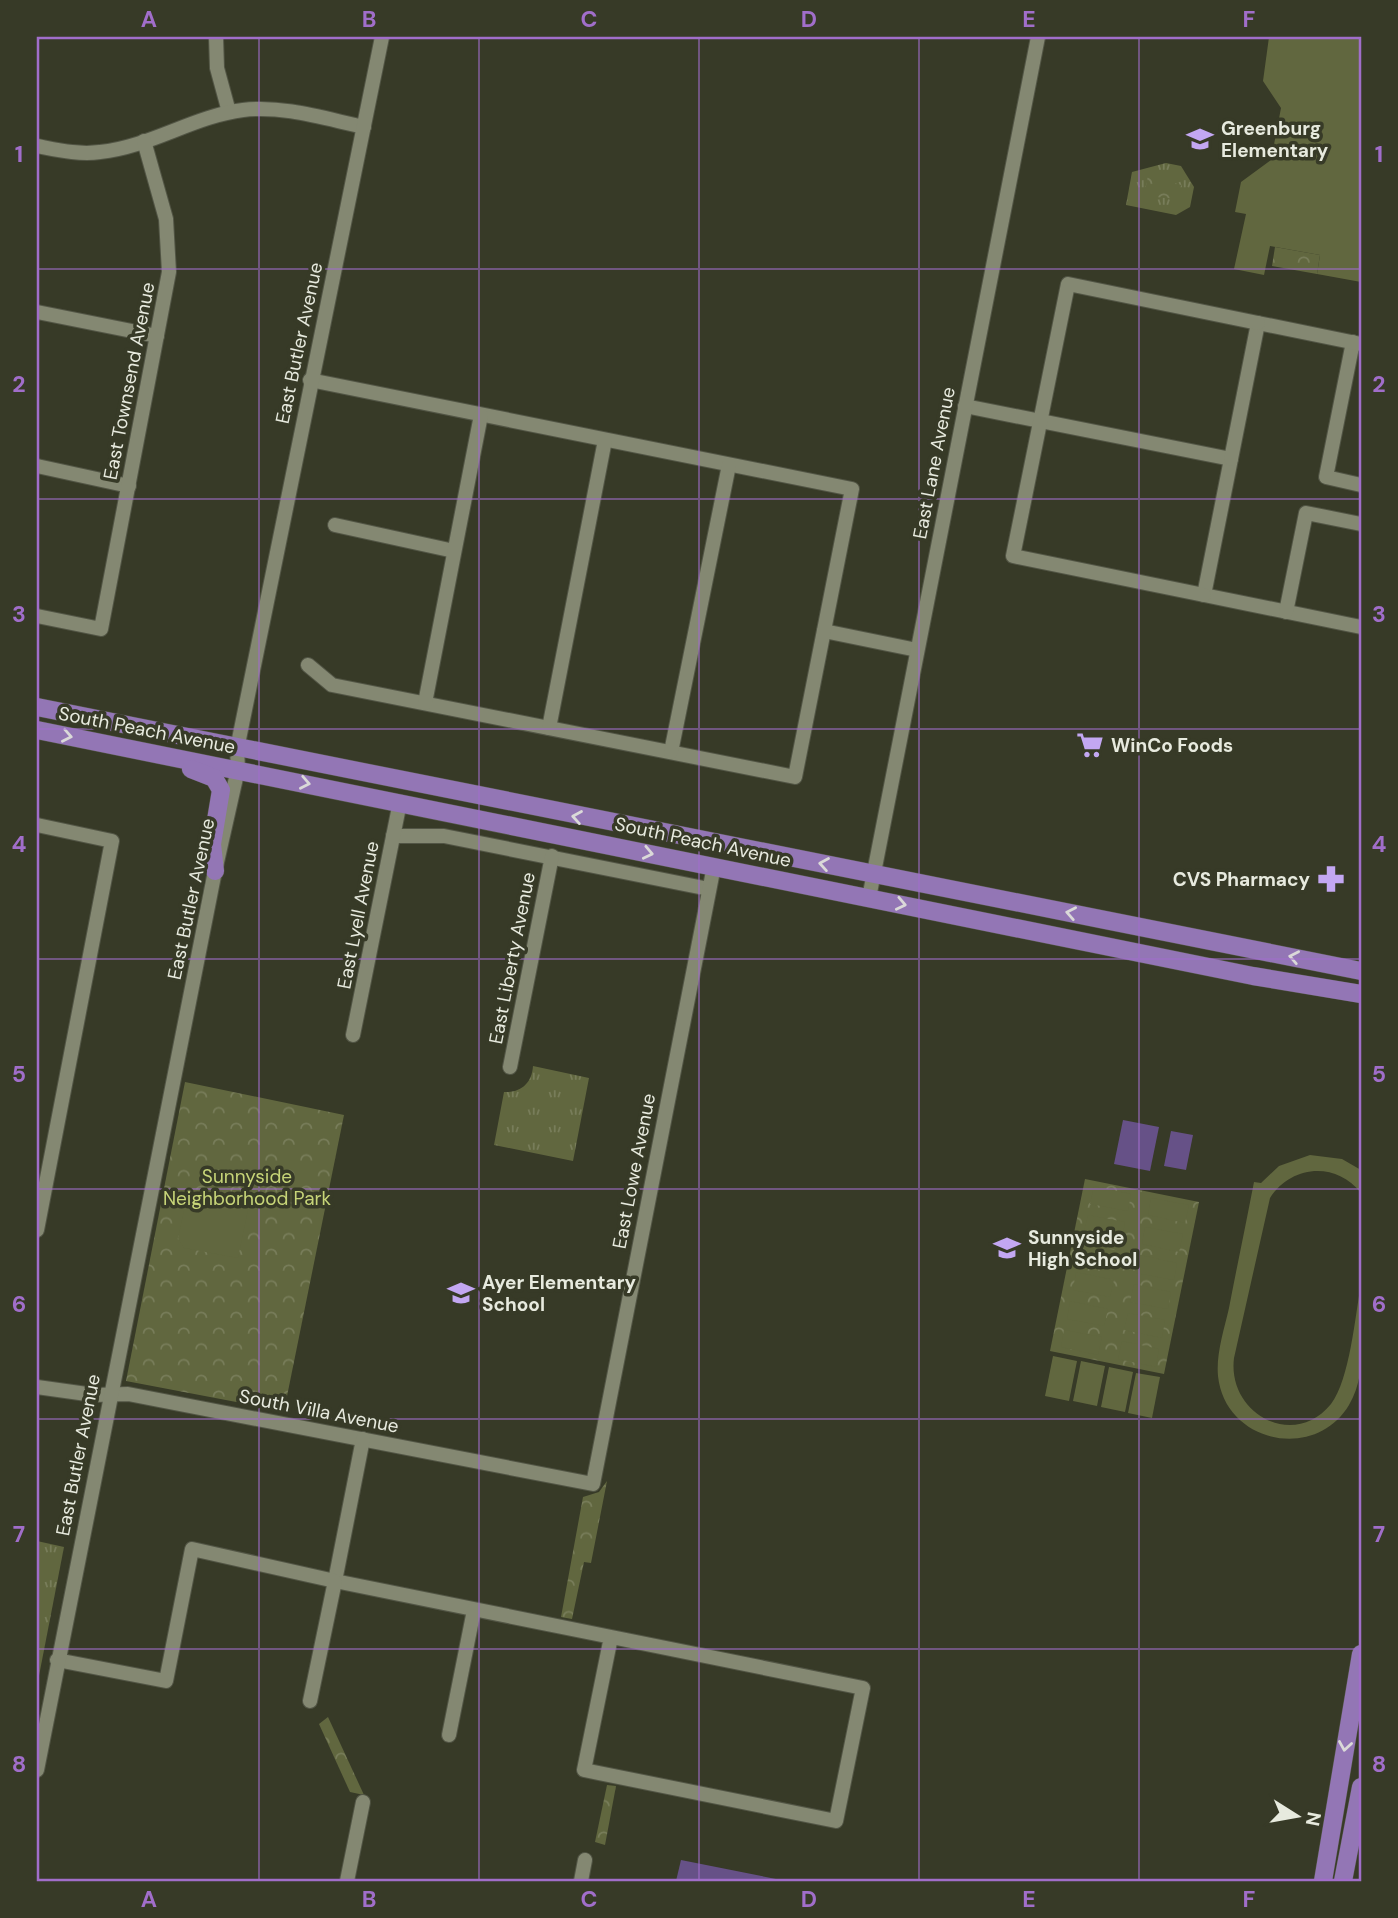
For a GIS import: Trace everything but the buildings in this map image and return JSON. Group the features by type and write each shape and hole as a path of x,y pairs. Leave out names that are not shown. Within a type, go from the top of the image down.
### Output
{"main road":[{"name":"South Peach Avenue","path":"37,707 1361,971"},
{"name":"South Peach Avenue","path":"37,730 1126,950 1361,994"},
{"path":"142,751 154,758 205,773 219,784 221,790 212,844 215,871"},
{"path":"714,866 718,857 728,854 787,864 794,859"},
{"path":"990,922 1033,920 1118,936 1126,934 1132,925"},
{"path":"1126,950 1133,941 1143,940 1219,955 1267,952"},
{"path":"1323,1881 1361,1654"},
{"path":"1343,1881 1361,1787"}],"street":[{"path":"216,37 217,68 229,113"},
{"name":"East Butler Avenue","path":"37,1770 215,871 238,769 237,749 310,380 382,37"},
{"name":"East Lane Avenue","path":"869,898 1038,37"},
{"path":"37,146 89,153 144,141 229,113 279,110 364,127"},
{"name":"East Townsend Avenue","path":"37,617 101,629 169,272 169,234 161,195 144,141"},
{"path":"1361,485 1326,477 1357,343 1068,284 1013,556 1361,627"},
{"path":"37,312 157,336"},
{"path":"1204,596 1258,323"},
{"path":"308,665 332,685 795,777 852,489 310,380"},
{"path":"965,406 1231,458"},
{"path":"425,703 481,415"},
{"path":"549,728 605,440"},
{"path":"37,466 129,486"},
{"path":"671,752 729,466"},
{"path":"1286,612 1306,513 1361,524"},
{"path":"334,525 454,551"},
{"path":"824,631 918,650"},
{"name":"East Lyell Avenue","path":"353,1035 400,802"},
{"path":"37,825 112,841 37,1230"},
{"path":"393,836 444,836 709,889"},
{"name":"East Liberty Avenue","path":"510,1067 552,856"},
{"name":"East Lowe Avenue","path":"593,1484 714,866"},
{"name":"South Villa Avenue","path":"37,1387 110,1395 128,1394 593,1484"},
{"path":"310,1701 363,1439"},
{"path":"57,1660 166,1681 192,1549 335,1581 863,1688 836,1821 584,1770 611,1637"},
{"path":"449,1735 474,1609"},
{"path":"347,1881 363,1802"},
{"path":"581,1881 585,1860"}],"green space":[{"path":"1269,37 1361,37 1361,282 1317,274 1320,255 1270,246 1264,275 1234,269 1246,214 1235,212 1241,182 1271,160 1281,108 1263,81"},
{"path":"1166,163 1181,166 1194,187 1190,207 1176,215 1126,205 1132,172"},
{"path":"1148,175 1181,185 1179,199 1144,196"},
{"path":"1275,247 1320,255 1317,274 1272,266"},
{"path":"533,1066 589,1078 573,1161 494,1145 504,1092 516,1091 524,1086"},
{"name":"Sunnyside Neighborhood Park","path":"185,1082 344,1115 284,1411 126,1381"},
{"path":"1310,1155 1342,1159 1361,1170 1361,1193 1339,1176 1314,1171 1301,1173 1290,1179 1270,1198 1234,1358 1235,1378 1241,1395 1252,1409 1266,1419 1282,1424 1299,1424 1316,1418 1331,1404 1343,1379 1361,1284 1362,1362 1355,1392 1349,1405 1334,1423 1315,1434 1294,1439 1273,1437 1254,1430 1237,1417 1224,1399 1218,1368 1219,1351 1254,1182 1261,1183 1279,1166"},
{"path":"1085,1179 1199,1202 1164,1374 1050,1351"},
{"path":"1094,1186 1131,1194 1128,1211 1090,1204"},
{"path":"189,1188 250,1200 238,1258 184,1248 178,1238"},
{"path":"1151,1198 1189,1205 1185,1223 1148,1215"},
{"path":"1088,1215 1125,1222 1122,1240 1084,1232"},
{"path":"1145,1227 1183,1234 1179,1252 1142,1244"},
{"path":"1082,1244 1120,1251 1116,1269 1078,1261"},
{"path":"1140,1255 1177,1263 1174,1280 1136,1273"},
{"path":"1076,1272 1114,1280 1110,1297 1073,1290"},
{"path":"1134,1284 1171,1292 1168,1309 1130,1302"},
{"path":"1070,1301 1108,1309 1104,1326 1067,1319"},
{"path":"1128,1313 1165,1320 1162,1338 1124,1330"},
{"path":"1064,1330 1102,1337 1098,1355 1061,1347"},
{"path":"1122,1341 1159,1349 1156,1367 1118,1359"},
{"path":"1053,1356 1077,1361 1069,1401 1045,1396"},
{"path":"1081,1361 1105,1366 1097,1406 1073,1401"},
{"path":"1109,1367 1133,1372 1125,1412 1101,1407"},
{"path":"1136,1373 1160,1377 1152,1418 1128,1413"},
{"path":"607,1481 591,1563 584,1562 572,1619 561,1617 583,1497 599,1492"},
{"path":"37,1541 64,1547 37,1686"},
{"path":"328,1717 364,1795 350,1792 319,1724"},
{"path":"607,1785 616,1786 605,1845 595,1842"}],"shaded area":[{"path":"1123,1120 1159,1127 1150,1171 1114,1164"},
{"path":"1171,1131 1193,1135 1186,1170 1164,1166"},
{"path":"681,1860 786,1881 676,1881"}],"place":[{"name":"Greenburg Elementary","path":"1200,139"},
{"name":"WinCo Foods","path":"1090,745"},
{"name":"CVS Pharmacy","path":"1331,879"},
{"name":"Sunnyside High School","path":"1007,1248"},
{"name":"Ayer Elementary School","path":"461,1293"}]}
